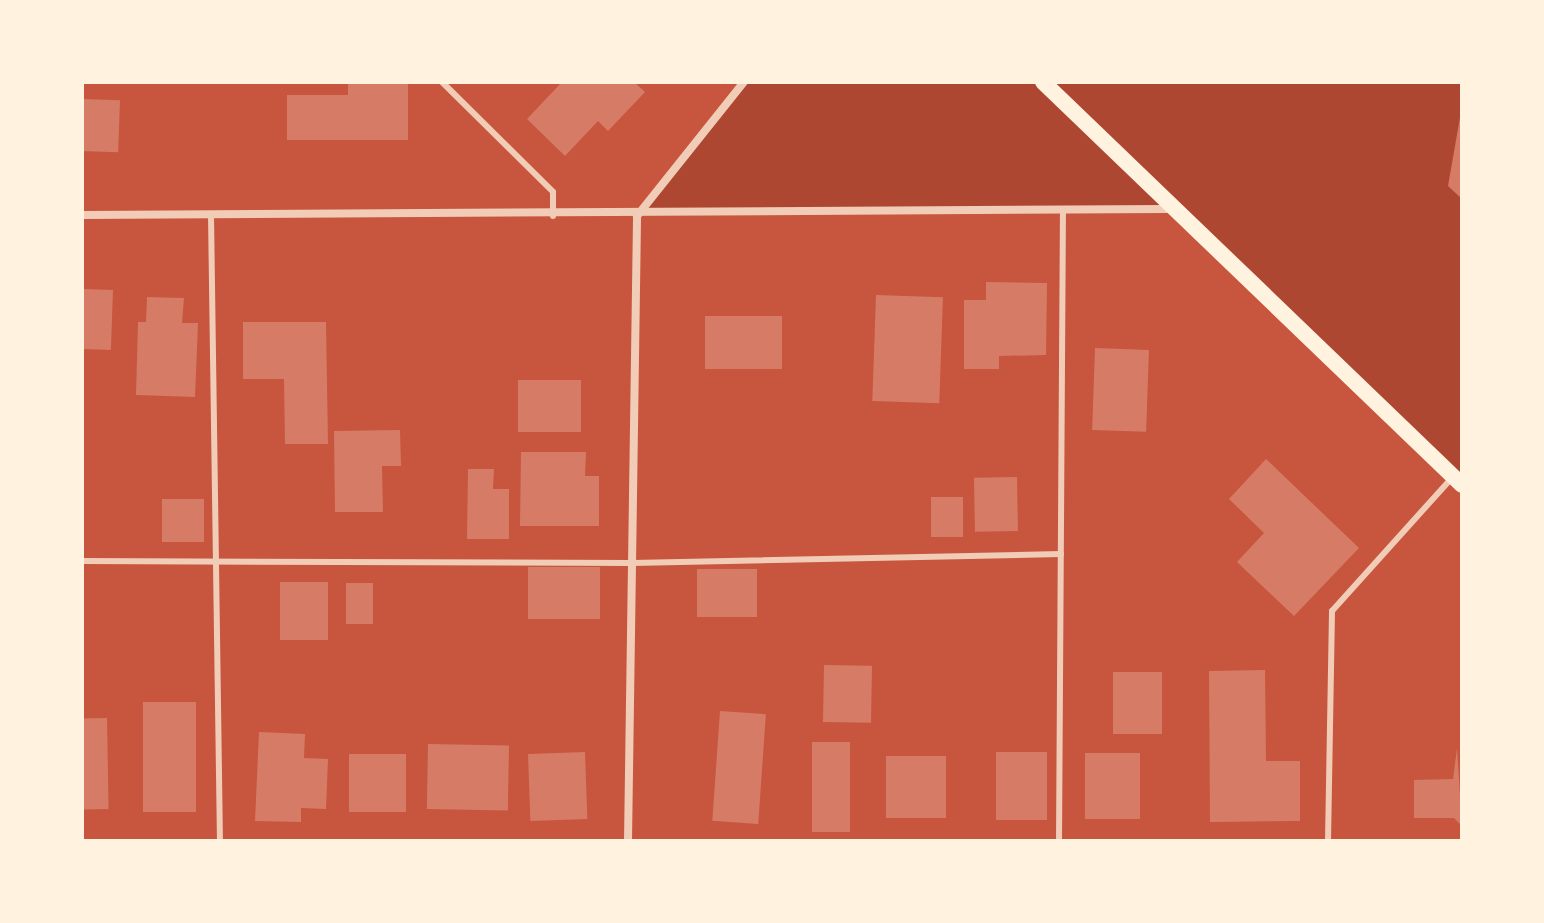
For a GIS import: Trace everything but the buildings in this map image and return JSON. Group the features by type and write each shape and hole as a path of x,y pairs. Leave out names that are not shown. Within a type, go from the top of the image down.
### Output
{"main road":[{"path":"1043,82 1168,209 1458,481"}],"street":[{"path":"628,841 637,216 744,82"},
{"path":"82,215 637,216 1168,209"}],"lane":[{"path":"442,82 553,192 553,216"},
{"path":"1059,841 1063,212"},
{"path":"211,215 220,841"},
{"path":"1328,841 1332,611 1458,481"},
{"path":"82,561 632,563 1061,554"}],"shaded area":[{"path":"744,82 1462,82 1462,485 1168,209 637,216"}]}
